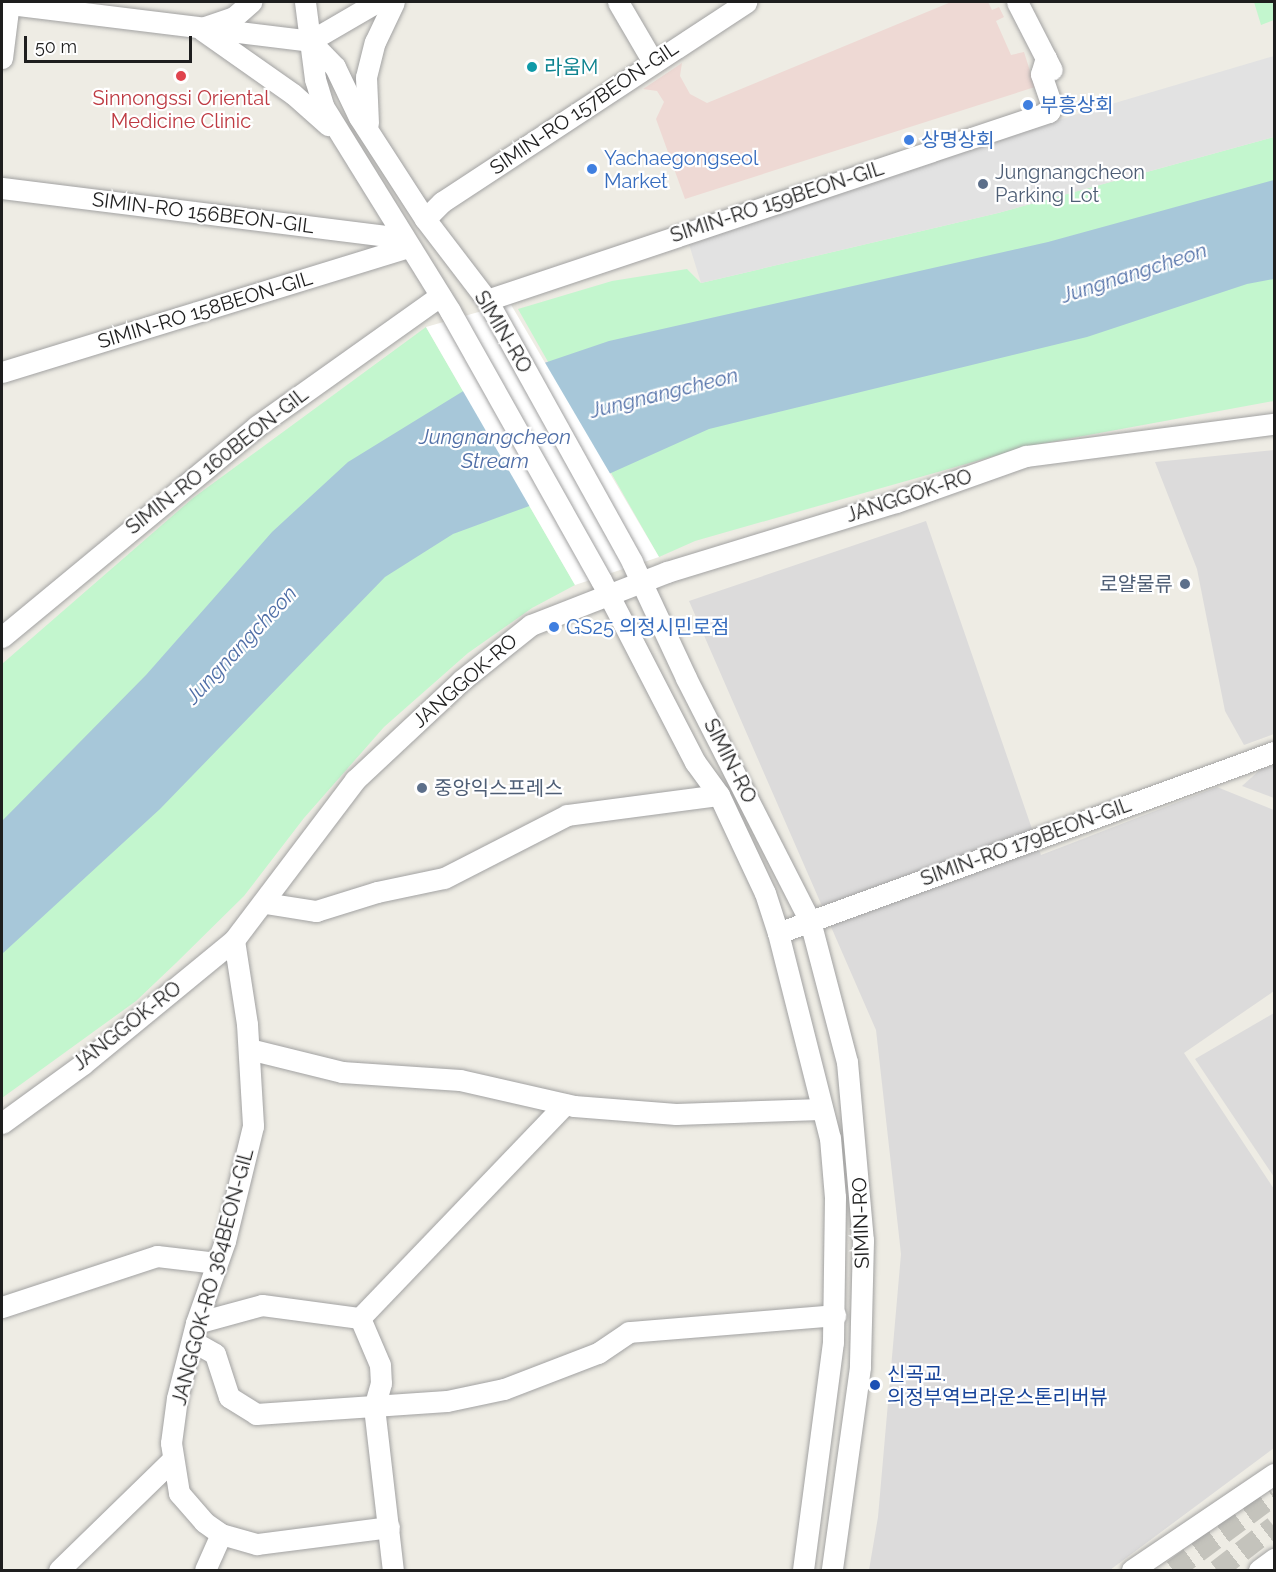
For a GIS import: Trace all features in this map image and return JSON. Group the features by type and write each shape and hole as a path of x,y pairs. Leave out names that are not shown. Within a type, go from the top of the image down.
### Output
{"street":[{"path":"199,28 234,17 251,2"},
{"name":"SIMIN-RO","path":"305,2 318,94 445,304 604,587 695,762 719,795 765,892 801,1013 821,1109 830,1137 835,1197 835,1315 804,1565"},
{"path":"2,58 6,3 310,41 377,2"},
{"path":"369,126 366,77 375,42 394,2"},
{"path":"618,2 653,63"},
{"name":"SIMIN-RO 157BEON-GIL","path":"425,219 442,202 746,2"},
{"name":"SIMIN-RO 159BEON-GIL","path":"487,300 1049,112 1052,106 1041,74 1049,64 1017,2"},
{"path":"199,28 293,94 344,140"},
{"name":"SIMIN-RO","path":"310,41 335,68 359,117 369,126 425,219 487,300 632,562 686,678 810,921 847,1062 863,1240 860,1367 832,1570"},
{"name":"SIMIN-RO 156BEON-GIL","path":"2,188 407,242"},
{"name":"SIMIN-RO 158BEON-GIL","path":"2,372 407,242"},
{"name":"SIMIN-RO 160BEON-GIL","path":"2,637 257,426 445,304"},
{"name":"JANGGOK-RO","path":"2,1123 83,1064 234,940 265,903 355,780 462,680 531,625 604,587 641,582 1026,456 1275,424"},
{"name":"SIMIN-RO 179BEON-GIL","path":"778,933 1275,752"},
{"path":"265,903 316,911 377,892 444,878 567,815 719,795"},
{"name":"JANGGOK-RO 364BEON-GIL","path":"234,940 249,1049 254,1126 177,1398 173,1460 179,1493 204,1522 221,1534 257,1544 389,1527"},
{"path":"249,1049 342,1071 460,1080 565,1104 676,1114 821,1109"},
{"path":"360,1318 565,1104"},
{"path":"2,1307 157,1256 217,1263"},
{"path":"360,1318 262,1305 194,1332 215,1354 229,1397 256,1414 447,1401 504,1389 598,1353 629,1332 835,1315"},
{"path":"360,1318 380,1365 381,1383 374,1407 393,1570"},
{"path":"59,1570 173,1460"},
{"path":"1132,1570 1275,1474"},
{"path":"205,1570 221,1534"},
{"path":"1259,1570 1275,1558"},
{"path":"785,1570 804,1565"}],"shaded area":[{"path":"951,2 988,2 992,10 999,7 1004,17 996,21 1011,55 1024,52 1035,87 685,199 656,119 664,102 657,91 643,89 682,63 680,76 690,94 707,103"},
{"name":"Jungnangcheon Parking Lot","path":"1274,56 1274,137 998,213 701,283 688,241 1071,116"},
{"path":"1274,450 1274,734 1244,745 1225,711 1197,569 1155,462"},
{"path":"926,521 1041,855 1217,787 1274,810 1274,991 1184,1053 1274,1189 1274,1448 1110,1570 869,1570 878,1517 901,1254 876,1030 689,601"},
{"path":"1274,766 1274,798 1242,786 1262,768"},
{"path":"1274,1013 1274,1177 1195,1059"}],"green space":[{"path":"1254,2 1274,2 1274,20 1261,25"},
{"path":"1274,137 1274,401 1029,446 695,541 659,557 518,309 612,281 687,269 701,283 998,213"},
{"path":"426,327 575,585 532,608 468,653 384,727 304,818 244,896 176,963 136,1001 2,1098 2,664 193,498"}],"water":[{"name":"Jungnangcheon Stream","path":"1274,180 1274,279 1247,284 1087,337 709,429 573,490 453,534 385,577 160,809 2,954 2,821 146,675 272,532 348,462 465,390 609,341 1048,242"}],"pier":[{"path":"510,303 659,557 575,585 426,327"}],"tunnel":[{"path":"1173,1570 1274,1495"},
{"path":"1217,1570 1274,1526"}],"place":[{"name":"라움M","path":"532,67"},
{"name":"Sinnongssi Oriental Medicine Clinic","path":"181,76"},
{"name":"부흥상회","path":"1028,105"},
{"name":"상명상회","path":"909,140"},
{"name":"Yachaegongseol Market","path":"592,169"},
{"name":"Jungnangcheon Parking Lot","path":"983,184"},
{"name":"로얄물류","path":"1185,584"},
{"name":"GS25 의정시민로점","path":"554,627"},
{"name":"중앙익스프레스","path":"422,788"},
{"name":"신곡교. 의정부역브라운스톤리버뷰","path":"875,1385"}],"water label":[{"name":"Jungnangcheon","path":"1134,273"},
{"name":"Jungnangcheon","path":"664,393"},
{"name":"Jungnangcheon","path":"241,645"}]}
